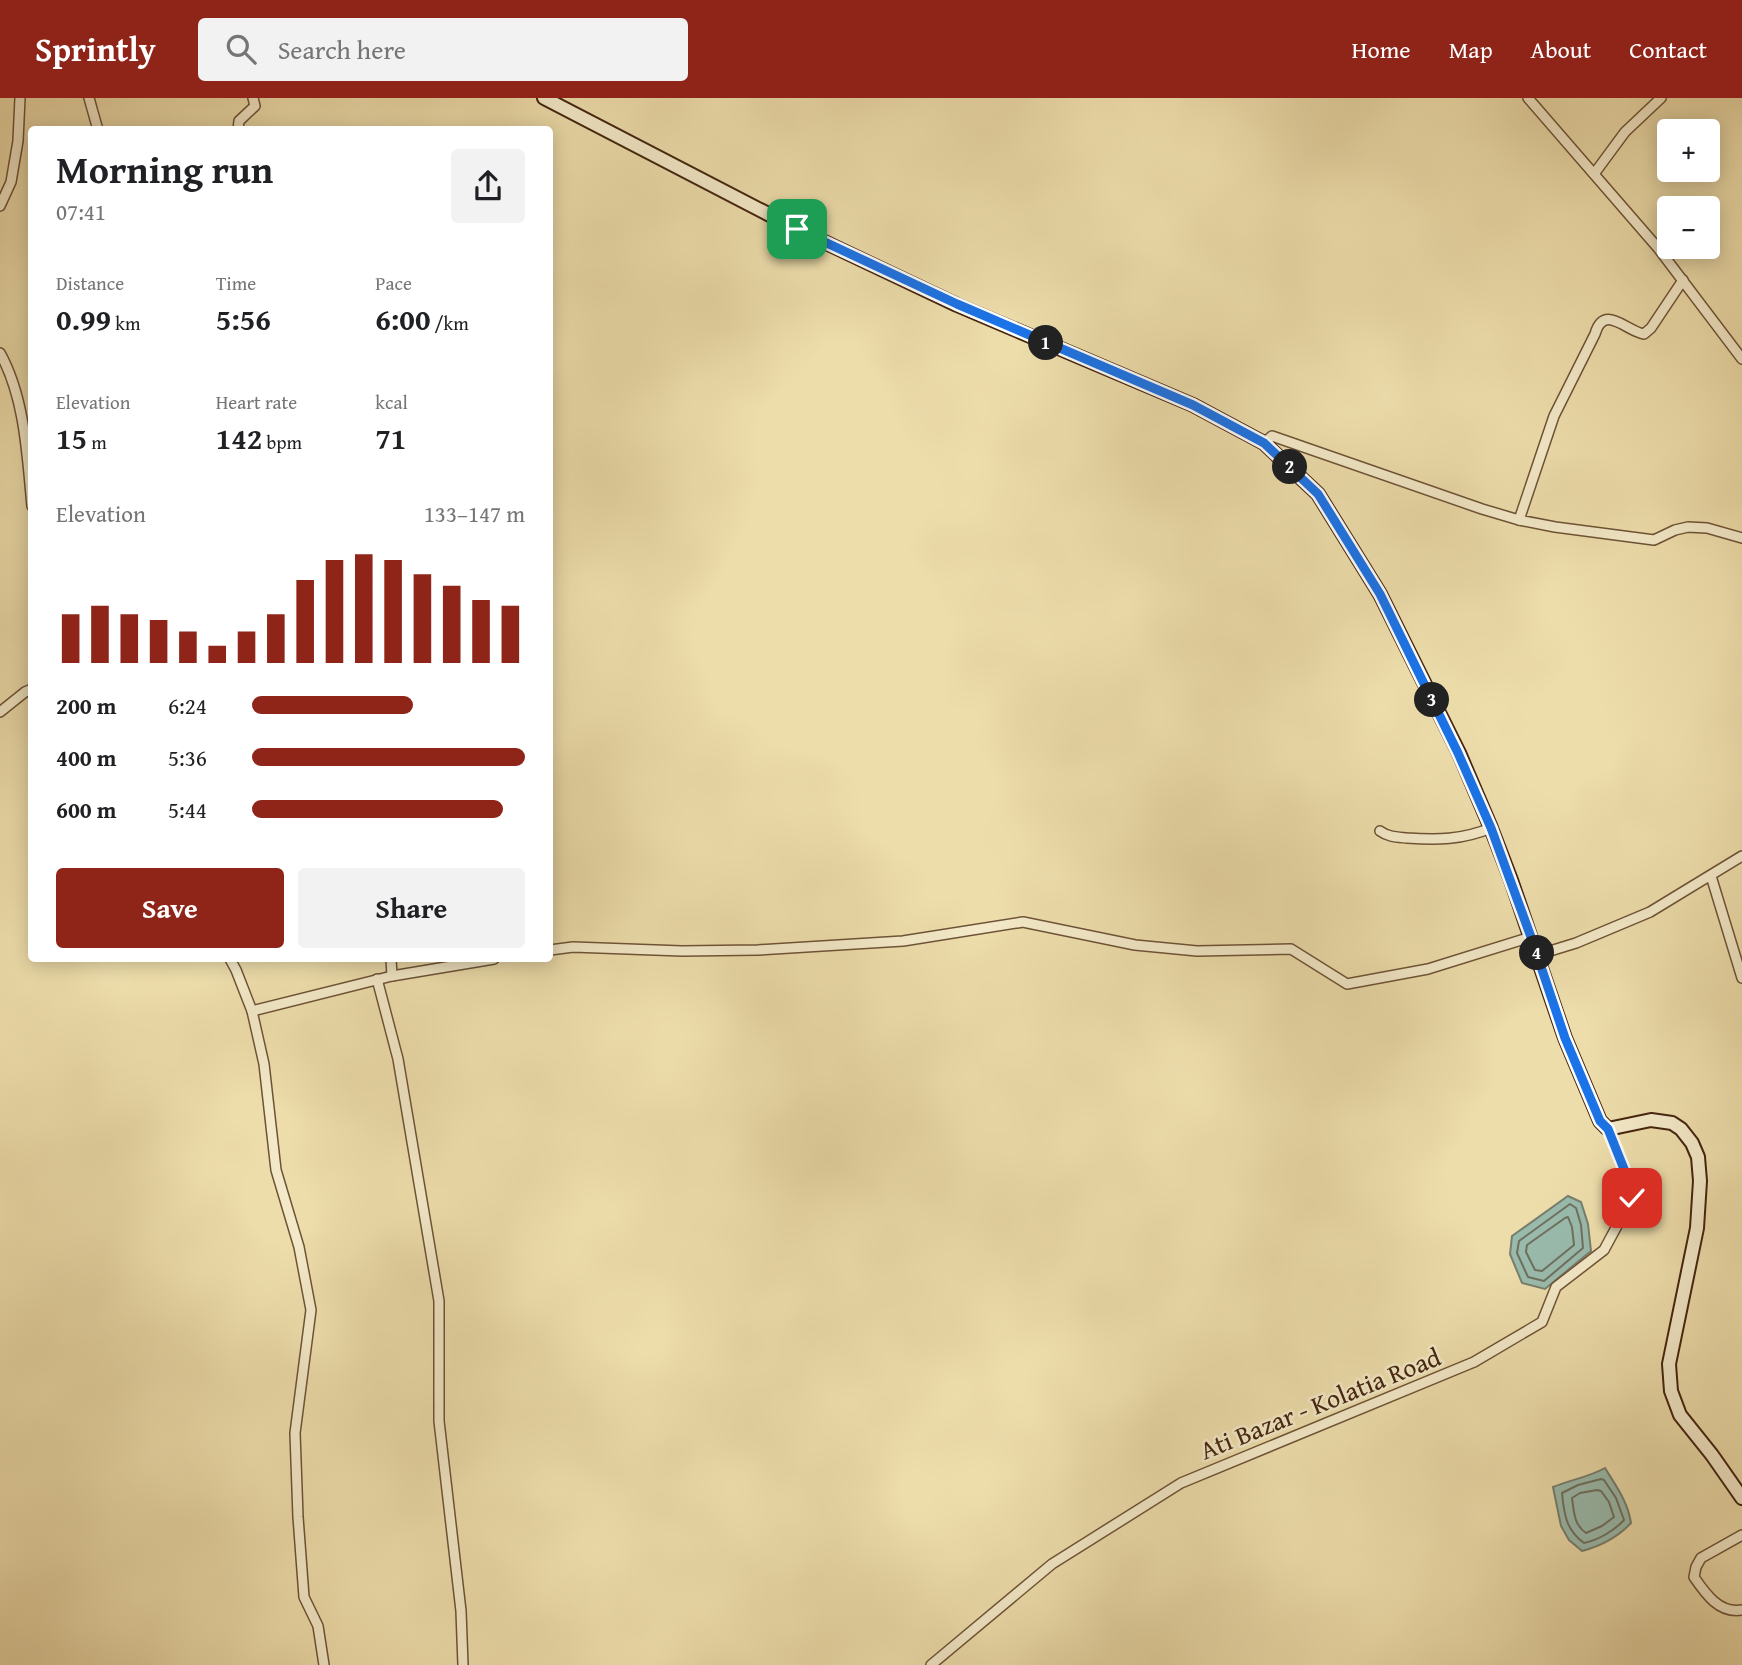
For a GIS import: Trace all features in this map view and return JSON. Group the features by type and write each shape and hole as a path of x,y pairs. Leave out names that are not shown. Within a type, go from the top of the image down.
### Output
{"main road":[{"path":"544,98 809,234 957,304 1173,396 1264,443 1318,494 1380,594 1453,741 1491,828 1565,1038 1600,1121 1608,1129 1651,1121 1672,1123 1681,1129 1692,1143 1698,1157 1700,1181 1697,1228 1669,1364 1671,1391 1680,1415 1742,1499"}],"street":[{"path":"0,206 11,183 18,141 20,98"},
{"path":"89,98 97,126"},
{"path":"238,126 239,121 255,106 253,98"},
{"path":"1528,98 1683,280 1742,359"},
{"path":"1594,174 1625,132 1661,98"},
{"path":"1519,520 1553,416 1597,326 1603,320 1611,319 1636,333 1644,334 1651,328 1683,280"},
{"path":"0,353 10,370 18,396 28,475"},
{"path":"1264,443 1272,436 1519,520 1654,540 1688,527 1707,528 1742,538"},
{"path":"0,712 28,691"},
{"path":"1380,831 1387,836 1448,840 1491,828"},
{"path":"1537,955 1576,943 1650,912 1742,856"},
{"path":"1711,876 1742,978"},
{"path":"553,950 573,947 682,951 771,949 903,941 1023,922 1135,946 1197,951 1291,948 1347,984 1428,969 1531,937"},
{"path":"232,962 252,1012 264,1064 276,1170 299,1247 311,1311 295,1433 298,1517 304,1597 318,1626 324,1665"},
{"path":"391,962 392,976"},
{"path":"252,1012 377,979 476,962"},
{"path":"377,979 398,1059 439,1301 439,1421 461,1611 463,1665"},
{"name":"Ati Bazar - Kolatia Road","path":"931,1665 1052,1564 1181,1483 1474,1362 1542,1322 1556,1287 1604,1250 1632,1198 1632,1189 1608,1129"},
{"path":"1742,1535 1701,1558 1694,1577 1708,1597 1718,1605 1734,1611 1742,1610"}],"water":[{"path":"1568,1196 1581,1202 1588,1224 1591,1251 1545,1289 1522,1283 1510,1254 1512,1236"},
{"path":"1605,1468 1624,1501 1631,1523 1609,1540 1582,1551 1569,1540 1561,1526 1553,1487"}],"route":[{"path":"797,229 957,304 1193,405 1264,443 1318,494 1380,594 1458,753 1511,880 1565,1038 1600,1121 1608,1129 1632,1189 1632,1198"}]}
